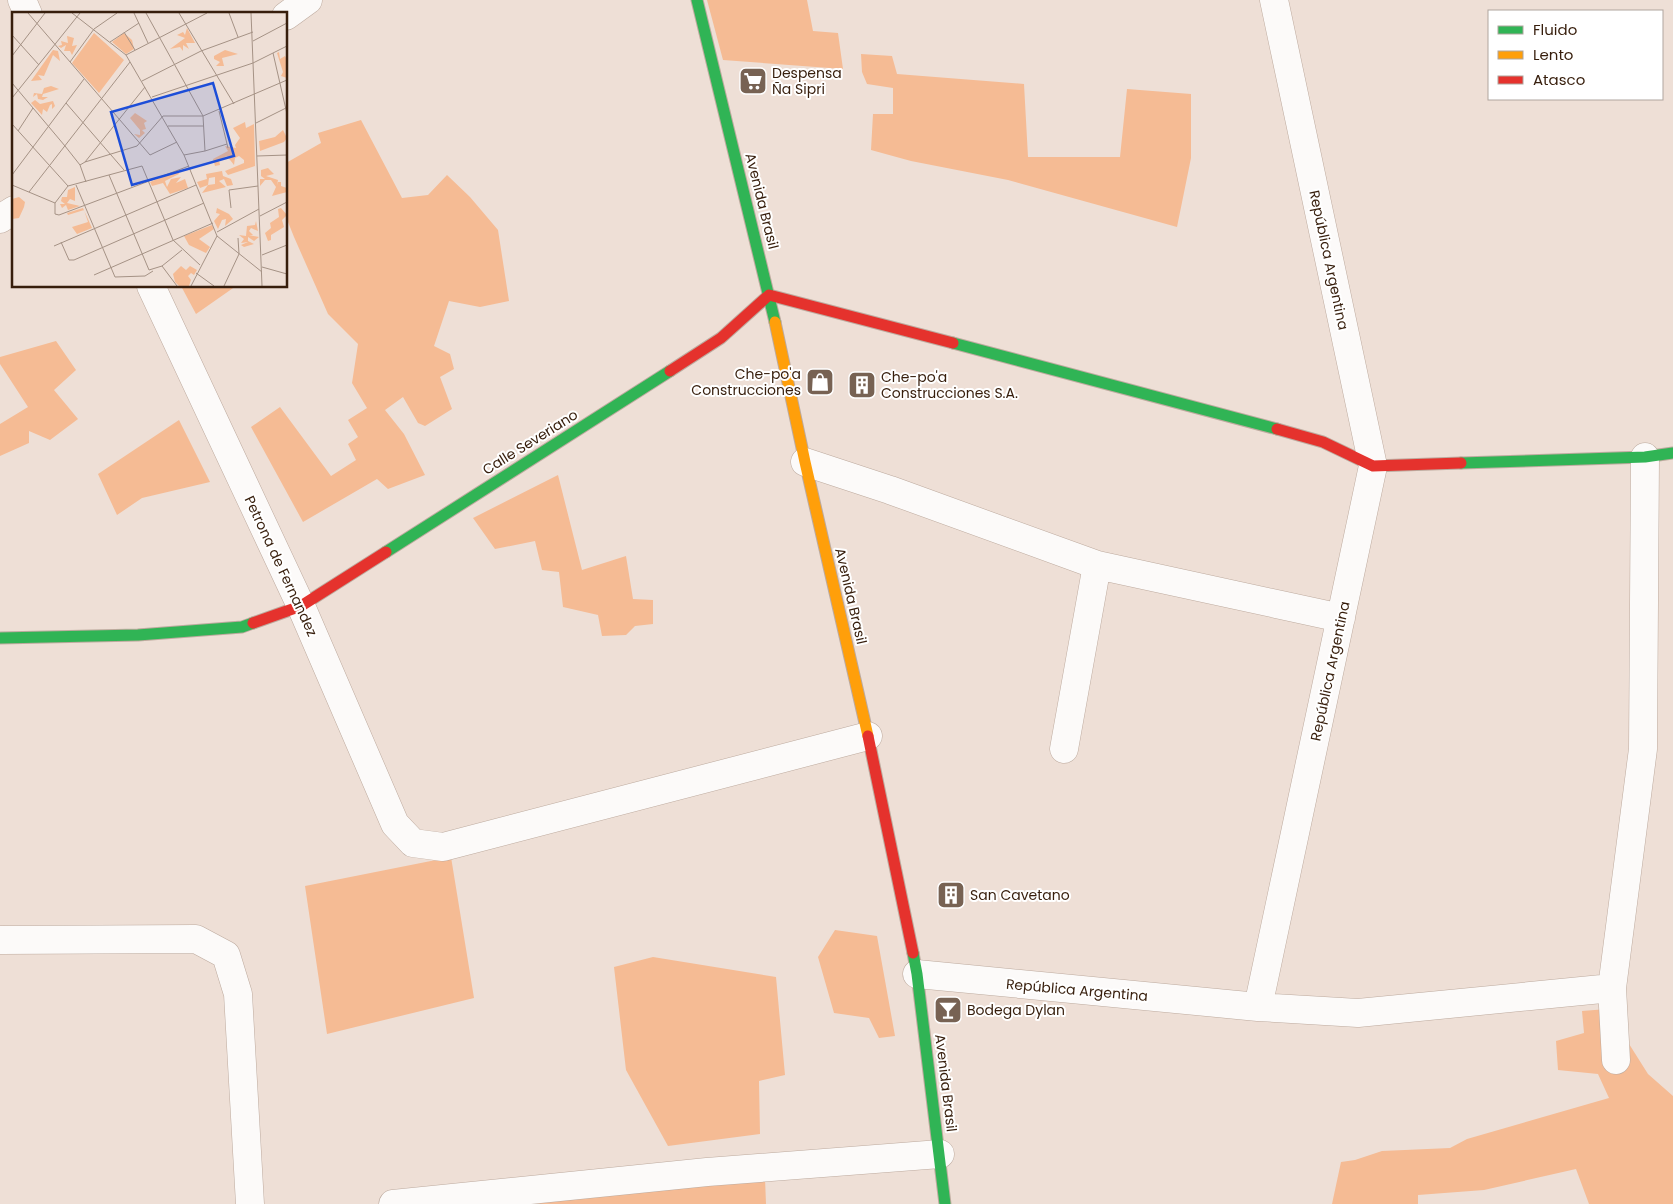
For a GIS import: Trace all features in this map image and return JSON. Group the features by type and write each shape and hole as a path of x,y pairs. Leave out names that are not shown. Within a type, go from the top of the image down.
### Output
{"street":[{"path":"22,0 27,12"},
{"path":"288,15 308,0"},
{"name":"Avenida Brasil","path":"697,0 769,294 805,462 868,736 917,974 945,1204"},
{"name":"República Argentina","path":"917,974 1258,1007 1373,466 1274,0"},
{"path":"0,219 12,211"},
{"name":"Petrona de Fernandez","path":"152,288 301,606 394,824 413,843 443,847 868,736"},
{"path":"769,294 1236,417 1323,442 1373,466 1645,457 1673,454"},
{"name":"Calle Severiano","path":"0,638 138,635 242,626 301,606 721,338 769,294"},
{"path":"1616,1060 1612,988 1643,749 1645,457"},
{"path":"805,462 890,490 1097,565 1341,618"},
{"path":"1064,749 1097,565"},
{"path":"0,940 196,939 226,955 238,994 250,1204"},
{"path":"1258,1007 1358,1013 1612,988"},
{"path":"393,1204 707,1172 940,1154"}],"shaded area":[{"path":"707,0 807,0 813,31 838,33 843,69 723,60"},
{"path":"861,54 892,56 897,74 1024,84 1028,157 1120,157 1127,89 1191,94 1191,158 1177,227 1008,180 911,161 871,150 873,114 893,114 893,88 867,84 862,72"},
{"path":"361,120 402,198 428,195 447,175 470,197 498,230 509,301 480,307 449,301 434,346 450,354 454,369 440,377 452,409 425,426 418,423 403,397 385,410 404,434 425,475 388,489 377,479 303,522 251,427 280,407 331,476 356,460 348,444 358,437 348,420 367,408 352,383 358,344 328,314 288,222 288,162 321,143 318,133"},
{"path":"182,288 233,288 196,314"},
{"path":"56,341 76,370 54,390 78,419 50,440 29,431 29,443 0,456 0,424 28,407 0,364 0,357"},
{"path":"179,420 210,482 142,498 117,515 98,474"},
{"path":"558,475 582,570 626,556 633,599 653,600 653,624 635,626 626,635 602,636 598,615 563,607 559,572 542,570 535,541 495,549 473,518"},
{"path":"451,857 474,998 327,1034 305,886"},
{"path":"835,930 877,936 895,1036 879,1038 869,1018 834,1013 818,957"},
{"path":"653,957 776,977 785,1075 759,1081 760,1134 668,1146 626,1070 614,967"},
{"path":"1607,1009 1648,1074 1673,1096 1673,1204 1589,1204 1576,1169 1484,1190 1418,1195 1418,1204 1332,1204 1341,1162 1355,1160 1382,1151 1450,1148 1467,1139 1609,1098 1598,1074 1558,1070 1556,1041 1584,1033 1582,1011"},
{"path":"765,1178 766,1204 531,1204"}],"traffic: fast":[{"path":"697,0 775,322"},
{"path":"953,343 1277,429"},
{"path":"386,552 670,371"},
{"path":"1461,463 1645,457 1673,453"},
{"path":"0,638 138,635 242,627 253,623"},
{"path":"913,953 945,1204"}],"traffic: slow":[{"path":"775,322 868,736"}],"traffic: jam":[{"path":"670,371 721,338 769,295 953,343"},
{"path":"1277,429 1323,442 1373,466 1461,463"},
{"path":"253,623 301,606 386,552"},
{"path":"868,736 913,953"}],"place":[{"name":"Despensa Ña Sipri","path":"753,81"},
{"name":"Che-po'a Construcciones","path":"820,382"},
{"name":"Che-po'a Construcciones S.A.","path":"862,385"},
{"name":"San Cavetano","path":"951,895"},
{"name":"Bodega Dylan","path":"948,1010"}]}
